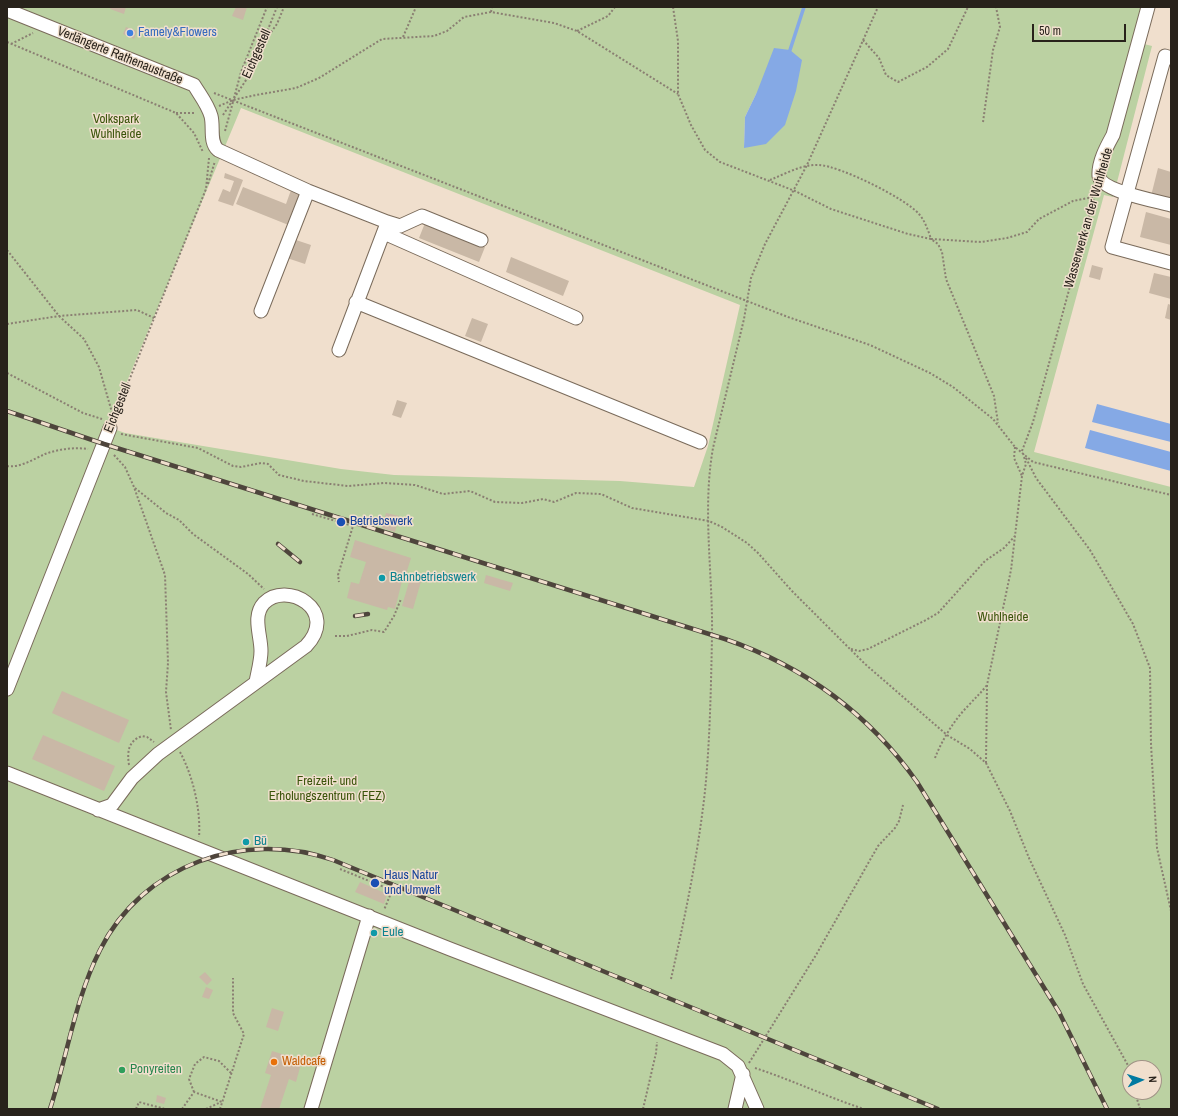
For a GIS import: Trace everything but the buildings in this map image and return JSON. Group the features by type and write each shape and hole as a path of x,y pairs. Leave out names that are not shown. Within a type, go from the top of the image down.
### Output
{"lane":[{"name":"Wasserwerk an der Wuhlheide","path":"1101,180 1099,172 1104,153 1113,135 1148,7"},
{"name":"Verlängerte Rathenaustraße","path":"7,10 194,85 209,110 213,124 213,142 218,150 386,227"},
{"path":"1171,58 1165,56 1112,247 1171,263"},
{"path":"1101,180 1115,190 1171,205"},
{"path":"261,311 308,191"},
{"path":"386,227 400,226 422,216 481,240"},
{"path":"339,350 356,302 386,227"},
{"path":"386,227 576,318"},
{"path":"356,302 700,442"},
{"name":"Eichgestell","path":"7,689 101,450 109,424"},
{"path":"98,810 112,805 132,778 158,754 306,646 312,639 316,626 316,618 314,610 304,600 290,595 271,598 264,603 259,611 258,618 261,649 256,682"},
{"path":"7,773 723,1054 738,1066 743,1074 757,1109"},
{"path":"311,1109 374,918"},
{"path":"736,1109 743,1074"}],"path":[{"path":"233,100 241,72 267,7"},
{"name":"Eichgestell","path":"233,100 250,74 277,7"},
{"path":"262,45 277,24 284,7"},
{"path":"403,37 416,7"},
{"path":"490,12 492,7"},
{"path":"577,31 608,16 615,7"},
{"path":"673,7 678,40 678,94 691,125 705,150 720,162 795,191 831,209 908,234 931,238 981,242 1008,238 1027,232 1039,219 1073,201 1093,197"},
{"path":"672,979 685,919 702,810 706,774 712,635 709,521 710,468 744,319 751,278 781,211 795,191 878,7"},
{"path":"863,40 879,58 886,75 898,82 927,67 948,49 968,7"},
{"path":"983,122 993,50 1000,27 996,7"},
{"path":"233,100 296,88 320,78 382,39 434,36 447,31 464,17 490,12 554,23 577,31 678,94"},
{"path":"11,44 32,35 39,23"},
{"path":"7,42 176,113 186,114 209,110"},
{"path":"233,100 788,318 870,345 896,356 953,388 973,402 998,424 1015,447 1022,451 1027,458 1040,465 1171,495"},
{"name":"Eichgestell","path":"109,424 206,189 209,156 201,150 194,133 176,113"},
{"path":"769,181 807,165 831,166 842,170 909,205 924,220 931,238 938,244 942,252 946,279 994,396 998,424"},
{"name":"Wasserwerk an der Wuhlheide","path":"1022,451 1033,422 1093,197 1101,180"},
{"path":"7,250 59,316 84,339 99,367 111,404 109,424"},
{"path":"7,324 59,316 137,310 154,318"},
{"path":"7,373 83,413 109,424 198,448 233,466 241,467 261,463 268,464 279,475 310,482 348,486 384,483 415,485 443,494 470,492 495,502 522,503 543,499 554,502 576,493 601,494 639,510 671,513 709,521 747,543 864,664 947,735 970,749 986,763 1010,811 1029,858 1065,935 1083,984 1125,1060"},
{"path":"1015,447 1014,458 1022,476"},
{"path":"7,466 20,465 60,450 77,448 101,450 115,456 125,467 134,487 165,575 168,663 166,692 175,742 188,767 197,803 200,825 196,848"},
{"path":"986,763 987,685 1004,606 1016,535 1022,476 1026,464 1022,451"},
{"path":"1022,451 1036,478 1090,550 1133,624 1150,668 1151,744 1158,848 1171,911"},
{"path":"134,487 166,513 179,520 193,534 223,557 248,574 271,598"},
{"path":"312,514 353,526 338,575 339,582"},
{"path":"850,649 859,650 868,648 938,613 985,561 1004,548 1016,535"},
{"path":"335,636 347,636 372,630 384,632 394,616 401,599"},
{"path":"935,758 947,735 967,706 987,685"},
{"path":"132,778 128,758 128,749 132,742 142,736 147,737 155,742 158,754"},
{"path":"864,1109 844,1103 784,1077 748,1066 816,956 878,846 899,822 903,806"},
{"path":"340,870 389,890 391,894 374,918"},
{"path":"220,1109 244,1034 233,1013 233,978"},
{"path":"643,1109 657,1046 653,1031 646,1025"},
{"path":"222,1102 194,1092 189,1079 195,1064 204,1057 219,1061 231,1073"},
{"path":"182,1109 194,1092"},
{"path":"136,1109 139,1102 165,1109"},
{"path":"206,1109 222,1102"}],"green space":[{"name":"Freizeit- und Erholungszentrum (FEZ)","path":"7,7 1153,7 1144,44 1152,46 1115,190 1113,197 1104,195 1034,452 1171,487 1171,1109 7,1109","holes":["757,92 744,147 745,117","241,108 740,305 708,446 694,487 620,481 394,475 341,469 125,433 108,427"]}],"water":[{"path":"774,48 790,50 802,60 796,91 785,125 766,144 744,148 745,117 757,92"},
{"path":"1097,404 1171,424 1171,442 1092,422"},
{"path":"1090,430 1171,452 1171,471 1085,448"}],"waterway":[{"path":"790,50 804,7"}],"railway":[{"path":"7,411 104,444 725,639 754,650 807,678 856,714 898,757 917,782 1059,1012 1107,1109"},
{"path":"278,544 300,562"},
{"path":"355,616 368,614"},
{"path":"50,1109 84,988 100,950 118,920 142,896 169,876 199,862 231,852 265,849 299,851 333,860 938,1109"}],"place":[{"name":"Famely&Flowers","path":"130,33"},
{"name":"Betriebswerk","path":"341,522"},
{"name":"Bahnbetriebswerk","path":"382,578"},
{"name":"Bü","path":"246,842"},
{"name":"Haus Natur und Umwelt","path":"375,883"},
{"name":"Eule","path":"374,933"},
{"name":"Waldcafe","path":"274,1062"},
{"name":"Ponyreiten","path":"122,1070"}],"park label":[{"name":"Volkspark Wuhlheide","path":"116,128"},
{"name":"Wuhlheide","path":"1003,618"}]}
